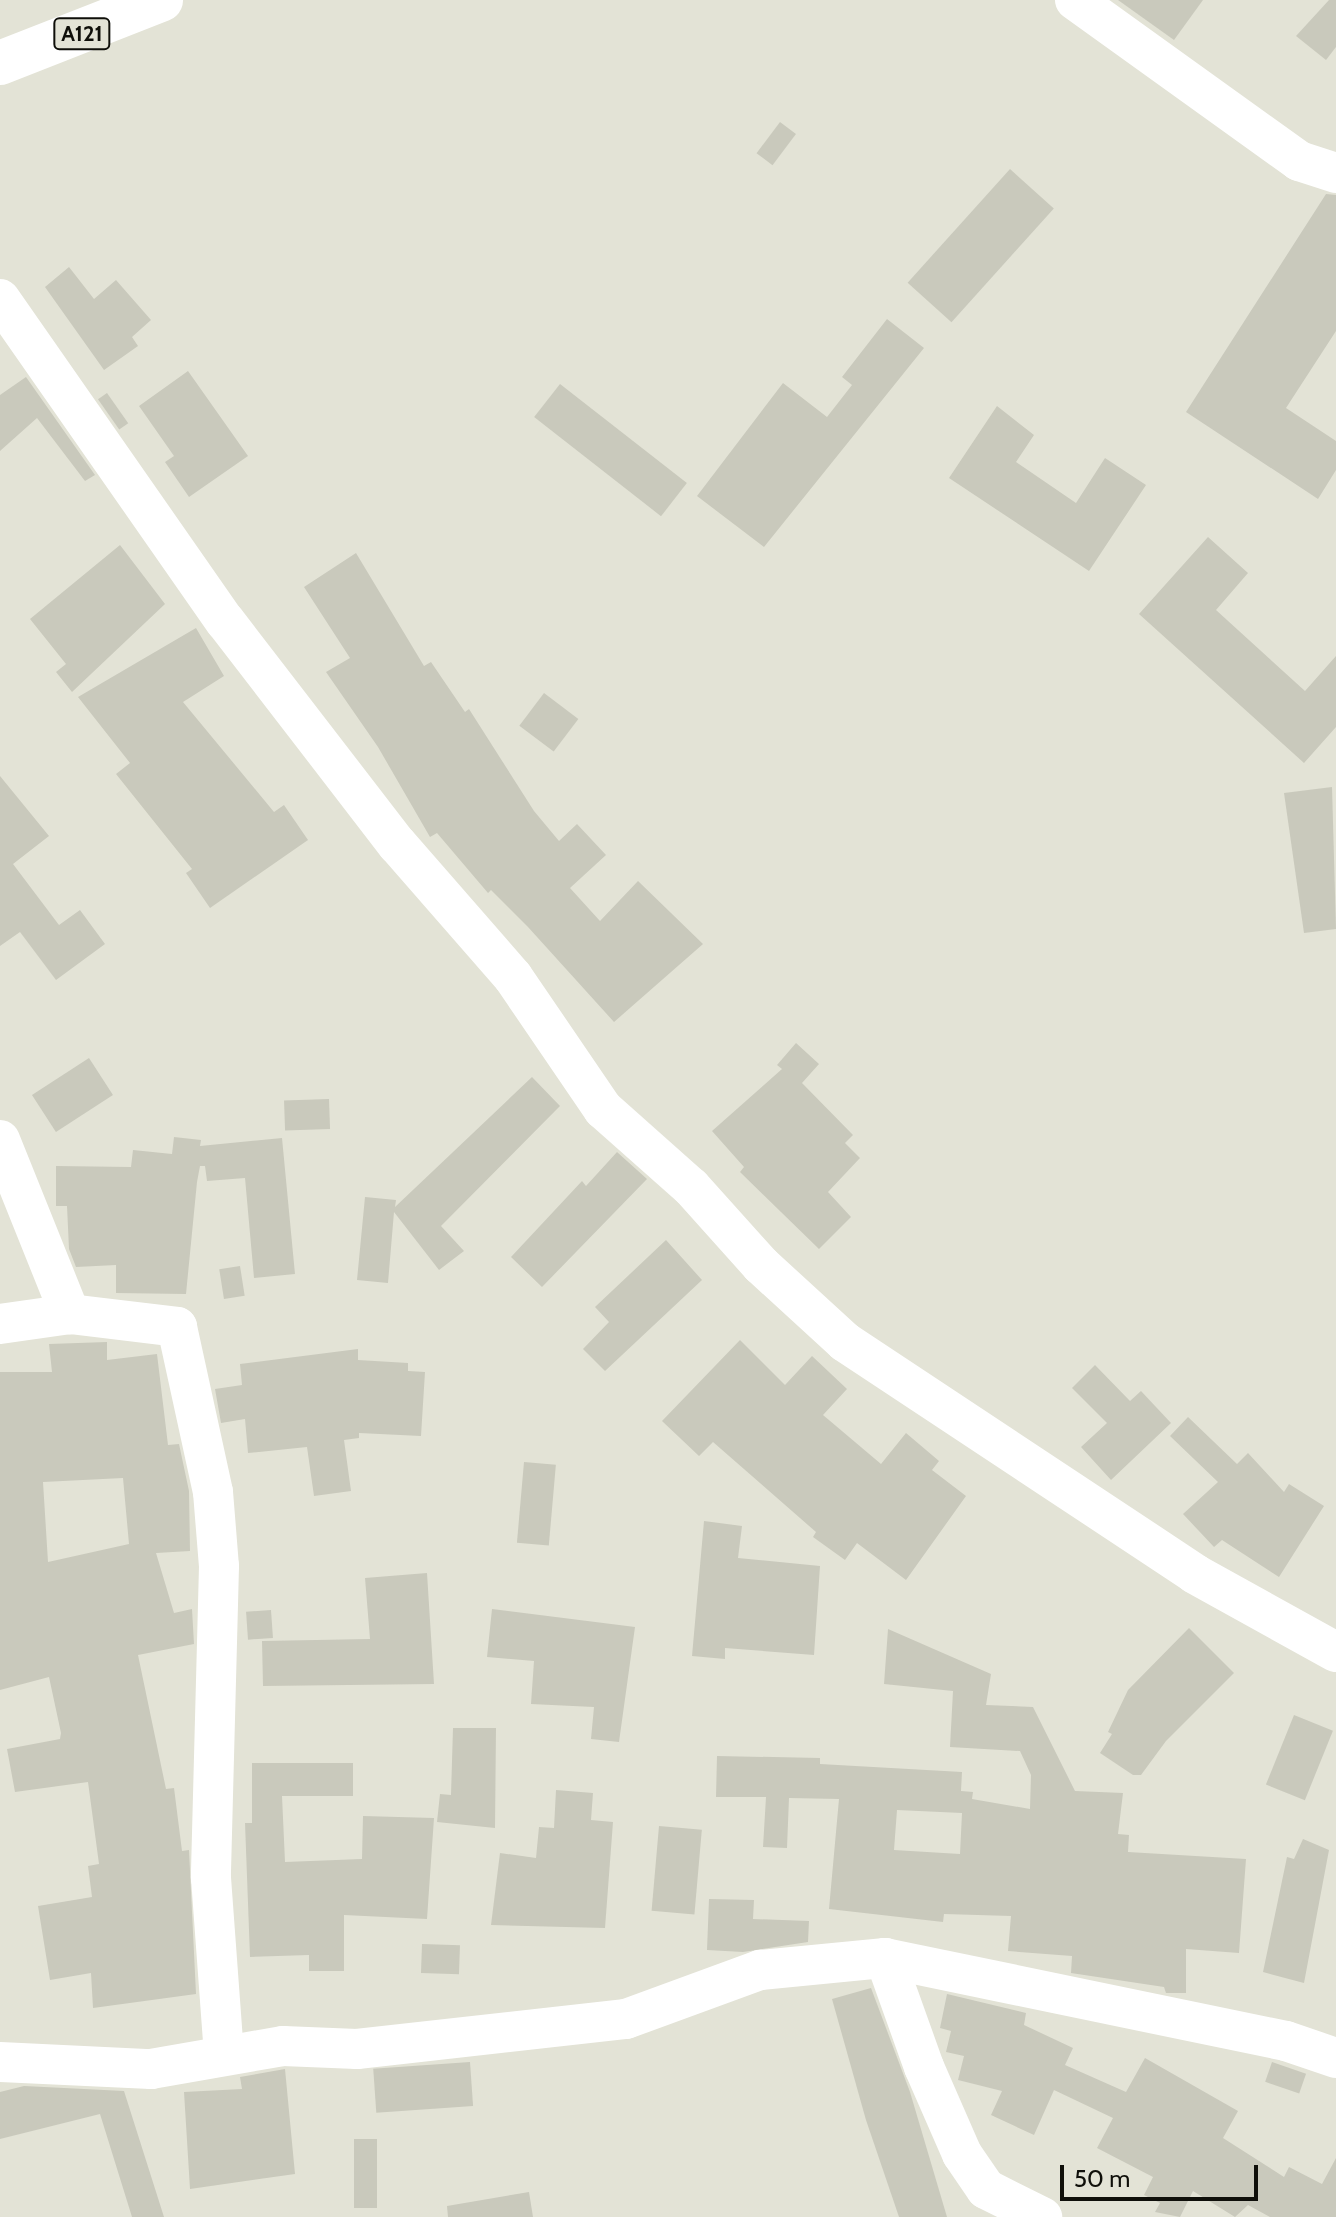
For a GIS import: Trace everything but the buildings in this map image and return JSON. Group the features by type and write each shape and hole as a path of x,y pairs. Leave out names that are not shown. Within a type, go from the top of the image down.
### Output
{"main road":[{"name":"A121","path":"0,63 161,0"}],"street":[{"path":"1075,0 1299,161 1336,173"},
{"path":"0,299 12,347 397,844 513,977 603,1109 691,1187 761,1265 845,1342 1184,1566 1336,1652"},
{"path":"0,1140 70,1314"},
{"path":"0,1324 70,1314 177,1327 204,1445 219,1566 211,1878 224,2055"},
{"path":"885,1958 924,2067 962,2154 986,2189 1042,2217"},
{"path":"0,2062 151,2069 283,2046 370,2048 626,2019 760,1970 885,1958 1286,2041 1336,2058"}]}
